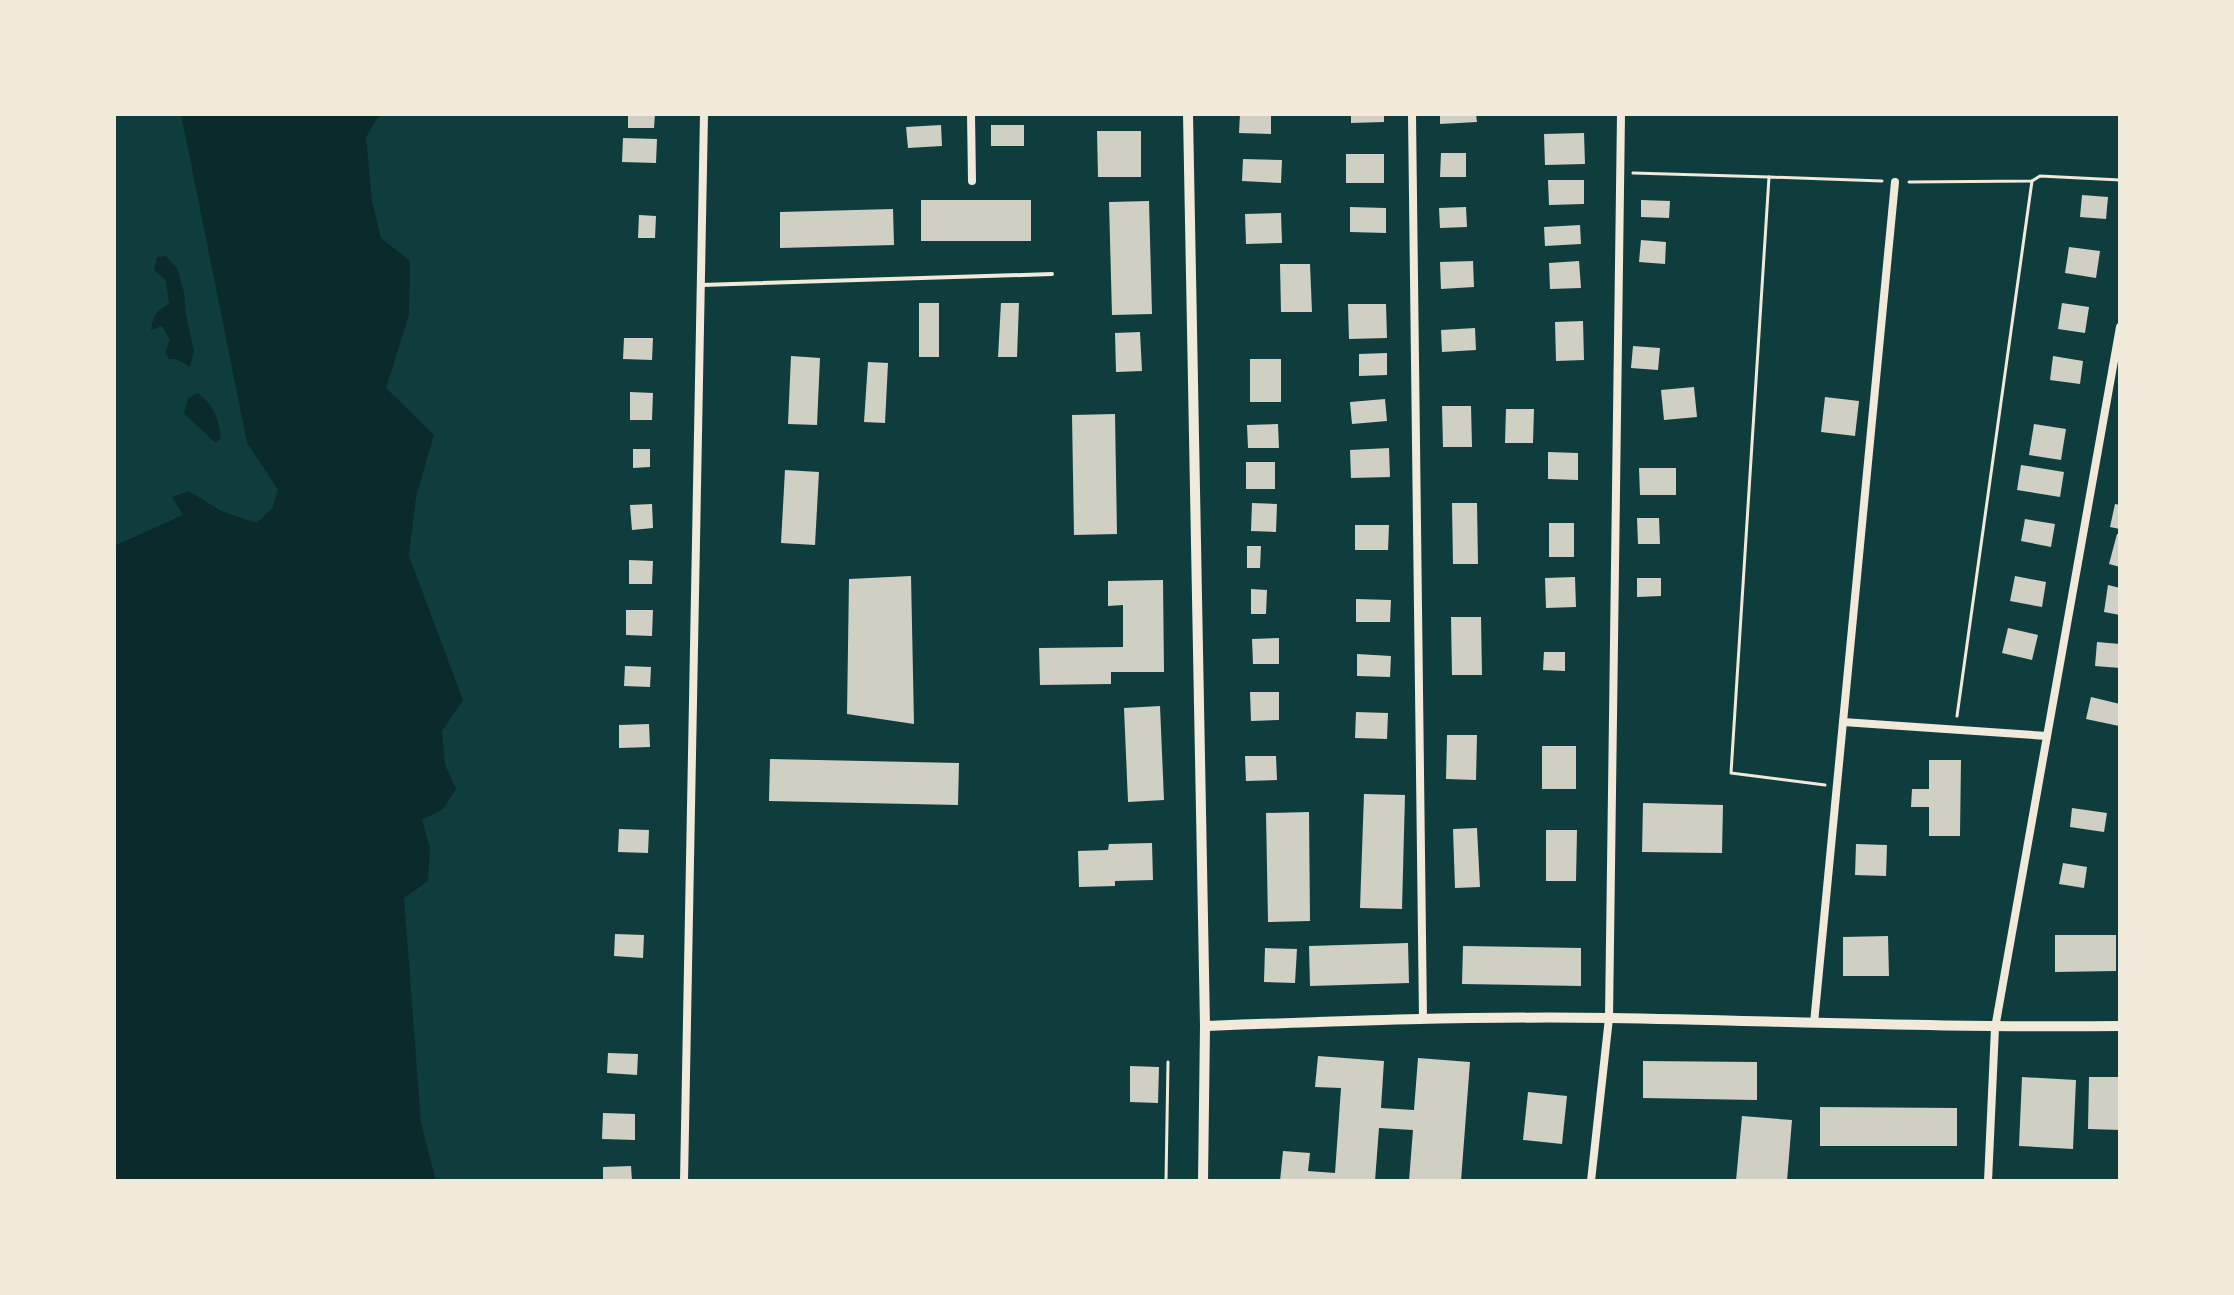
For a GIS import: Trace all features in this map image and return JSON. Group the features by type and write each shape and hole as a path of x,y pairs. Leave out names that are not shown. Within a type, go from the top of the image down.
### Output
{"street":[{"path":"684,1181 704,114"},
{"path":"971,114 972,181"},
{"path":"1188,114 1205,1026 1203,1181"},
{"path":"1412,114 1423,1019"},
{"path":"1591,1181 1609,1018 1621,114"},
{"path":"1814,1023 1895,182"},
{"path":"1988,1181 1995,1028 2120,327"},
{"path":"1843,722 2047,736"},
{"path":"1205,1026 1423,1019 1609,1018 1995,1028 2120,1026"}],"lane":[{"path":"702,285 1052,274"}],"path":[{"path":"1620,173 1895,182 2032,181 2040,176 2120,180"},
{"path":"1769,177 1731,773 1836,787"},
{"path":"1955,730 2032,181"},
{"path":"1166,1181 1168,1062"}],"water":[{"path":"181,114 380,114 366,137 372,201 381,238 410,261 409,315 386,388 434,435 416,497 409,556 463,700 442,731 445,765 456,789 443,809 422,820 430,848 428,881 404,898 421,1123 436,1181 114,1181 114,546 183,515 172,497 189,491 221,511 256,523 272,509 278,490 247,443"},
{"path":"166,256 177,268 184,292 194,351 190,367 176,359 169,359 165,352 170,340 162,326 151,330 156,314 169,304 166,280 154,270 157,257"},
{"path":"198,393 212,408 217,419 221,439 215,442 184,414 188,398"}],"building":[{"path":"628,114 655,114 654,128 628,128"},
{"path":"1240,114 1271,114 1271,134 1239,133"},
{"path":"1351,114 1384,114 1384,122 1351,123"},
{"path":"1440,114 1476,114 1477,122 1440,124"},
{"path":"941,125 942,146 908,148 906,127"},
{"path":"991,125 1024,125 1024,146 991,146"},
{"path":"1097,131 1141,131 1141,177 1098,177"},
{"path":"1584,133 1585,164 1545,165 1544,134"},
{"path":"623,138 657,139 656,163 622,162"},
{"path":"1441,153 1466,153 1466,177 1440,177"},
{"path":"1346,154 1384,154 1384,183 1346,183"},
{"path":"1243,159 1282,160 1281,183 1242,181"},
{"path":"1548,180 1584,180 1584,204 1549,205"},
{"path":"2082,195 2108,197 2106,219 2080,217"},
{"path":"921,200 1031,200 1031,241 921,241"},
{"path":"1641,200 1670,201 1669,218 1641,217"},
{"path":"1149,201 1152,314 1112,315 1109,202"},
{"path":"1350,207 1386,208 1386,233 1350,232"},
{"path":"1466,207 1467,227 1440,228 1439,208"},
{"path":"893,209 894,245 780,248 780,212"},
{"path":"1281,213 1282,243 1246,244 1245,214"},
{"path":"639,215 656,216 655,238 638,238"},
{"path":"1580,225 1581,244 1545,246 1544,227"},
{"path":"1641,240 1666,242 1665,264 1639,262"},
{"path":"2069,247 2100,251 2096,278 2065,273"},
{"path":"1473,261 1474,287 1441,289 1440,262"},
{"path":"1579,261 1581,288 1550,289 1549,263"},
{"path":"1280,264 1310,264 1312,312 1281,312"},
{"path":"919,303 939,303 939,357 919,357"},
{"path":"1001,303 1019,303 1017,357 998,357"},
{"path":"2062,303 2089,307 2085,333 2058,329"},
{"path":"1348,304 1386,304 1387,338 1349,339"},
{"path":"1583,321 1584,360 1556,361 1555,322"},
{"path":"1475,328 1476,350 1442,352 1441,330"},
{"path":"1140,332 1142,371 1116,372 1115,333"},
{"path":"624,338 653,338 652,360 623,359"},
{"path":"1633,346 1660,348 1658,370 1631,368"},
{"path":"1387,353 1387,375 1359,376 1359,354"},
{"path":"791,356 820,358 817,425 788,424"},
{"path":"2053,356 2083,361 2080,384 2050,380"},
{"path":"1250,359 1281,359 1281,402 1250,402"},
{"path":"868,362 888,363 885,423 864,422"},
{"path":"1694,387 1697,417 1664,420 1661,390"},
{"path":"630,392 653,393 652,420 630,420"},
{"path":"1825,397 1859,401 1855,436 1821,432"},
{"path":"1385,399 1387,421 1352,424 1350,402"},
{"path":"1442,406 1471,406 1472,447 1443,447"},
{"path":"1506,409 1534,409 1533,443 1505,443"},
{"path":"1115,414 1117,534 1074,535 1072,415"},
{"path":"1278,424 1279,448 1248,448 1247,425"},
{"path":"2034,424 2066,429 2061,460 2029,455"},
{"path":"1389,448 1390,477 1351,478 1350,450"},
{"path":"633,449 650,449 650,467 633,468"},
{"path":"1548,452 1578,453 1578,480 1548,479"},
{"path":"1246,462 1275,462 1275,489 1246,489"},
{"path":"2021,465 2064,472 2060,497 2017,490"},
{"path":"1639,468 1676,468 1676,495 1640,495"},
{"path":"785,470 819,472 815,545 781,543"},
{"path":"1252,503 1277,504 1276,532 1251,531"},
{"path":"1452,503 1477,503 1478,564 1453,564"},
{"path":"652,504 653,528 632,530 630,505"},
{"path":"2115,504 2120,505 2120,529 2110,527"},
{"path":"1637,518 1659,518 1660,544 1638,544"},
{"path":"2025,519 2055,524 2051,547 2021,541"},
{"path":"1549,523 1574,523 1574,557 1549,557"},
{"path":"1355,525 1389,525 1388,550 1355,550"},
{"path":"2117,534 2120,534 2120,567 2109,564"},
{"path":"1247,546 1261,546 1260,568 1247,568"},
{"path":"629,560 653,561 652,584 629,584"},
{"path":"911,576 914,724 847,714 849,579"},
{"path":"2015,576 2046,582 2042,607 2010,601"},
{"path":"1575,577 1576,607 1546,608 1545,578"},
{"path":"1637,578 1661,578 1661,596 1637,597"},
{"path":"1163,580 1164,672 1111,672 1111,684 1040,685 1039,648 1123,647 1123,605 1108,606 1108,581"},
{"path":"2108,585 2120,588 2120,615 2104,612"},
{"path":"1251,589 1267,590 1266,614 1251,614"},
{"path":"1356,599 1391,600 1390,622 1356,622"},
{"path":"626,610 653,610 652,636 626,635"},
{"path":"1451,617 1481,617 1482,675 1452,675"},
{"path":"2008,628 2038,635 2032,660 2002,653"},
{"path":"1279,638 1279,664 1253,664 1252,639"},
{"path":"2097,642 2120,644 2120,668 2095,666"},
{"path":"1544,652 1565,652 1565,671 1543,670"},
{"path":"1357,654 1391,656 1390,677 1357,676"},
{"path":"625,666 651,667 650,687 624,686"},
{"path":"1250,692 1279,692 1279,720 1251,721"},
{"path":"2091,697 2120,704 2119,726 2086,719"},
{"path":"1160,706 1164,800 1128,802 1124,708"},
{"path":"1356,712 1388,713 1387,739 1355,738"},
{"path":"649,724 650,747 619,748 619,725"},
{"path":"1447,735 1477,735 1476,780 1446,779"},
{"path":"1542,746 1576,746 1576,789 1542,789"},
{"path":"1245,756 1276,756 1277,780 1246,781"},
{"path":"770,759 959,763 958,805 769,801"},
{"path":"1929,760 1961,760 1960,836 1929,836 1929,807 1911,807 1912,789 1929,789"},
{"path":"1364,794 1405,795 1402,909 1360,908"},
{"path":"1643,803 1723,805 1722,853 1642,852"},
{"path":"2072,808 2107,813 2104,832 2070,827"},
{"path":"1309,812 1310,921 1268,922 1266,813"},
{"path":"1477,828 1480,887 1455,888 1453,829"},
{"path":"619,829 649,830 648,853 618,852"},
{"path":"1546,830 1577,830 1576,881 1546,881"},
{"path":"1152,843 1153,880 1115,881 1115,886 1079,887 1078,851 1108,850 1109,844"},
{"path":"1856,844 1887,845 1886,876 1855,875"},
{"path":"2063,863 2087,867 2084,888 2059,884"},
{"path":"615,934 644,935 643,958 614,956"},
{"path":"2055,935 2116,935 2116,971 2055,972"},
{"path":"1888,936 1889,976 1843,976 1843,937"},
{"path":"1408,943 1409,983 1310,986 1309,946"},
{"path":"1463,946 1581,948 1581,986 1462,984"},
{"path":"1265,948 1297,949 1295,983 1264,982"},
{"path":"608,1053 638,1054 637,1075 607,1073"},
{"path":"1318,1056 1384,1061 1381,1108 1414,1110 1418,1058 1470,1062 1461,1181 1409,1181 1413,1130 1379,1128 1375,1181 1280,1181 1283,1151 1310,1153 1308,1171 1335,1173 1341,1088 1315,1087"},
{"path":"1643,1061 1757,1062 1757,1100 1643,1098"},
{"path":"1130,1066 1159,1067 1158,1103 1130,1102"},
{"path":"2022,1077 2076,1080 2073,1149 2019,1146"},
{"path":"2089,1077 2120,1077 2120,1130 2088,1129"},
{"path":"1528,1092 1567,1096 1562,1144 1523,1140"},
{"path":"1820,1107 1957,1108 1957,1146 1820,1146"},
{"path":"603,1113 635,1114 635,1140 602,1139"},
{"path":"1742,1116 1792,1120 1787,1181 1736,1181"},
{"path":"631,1166 632,1181 603,1181 603,1167"}]}
